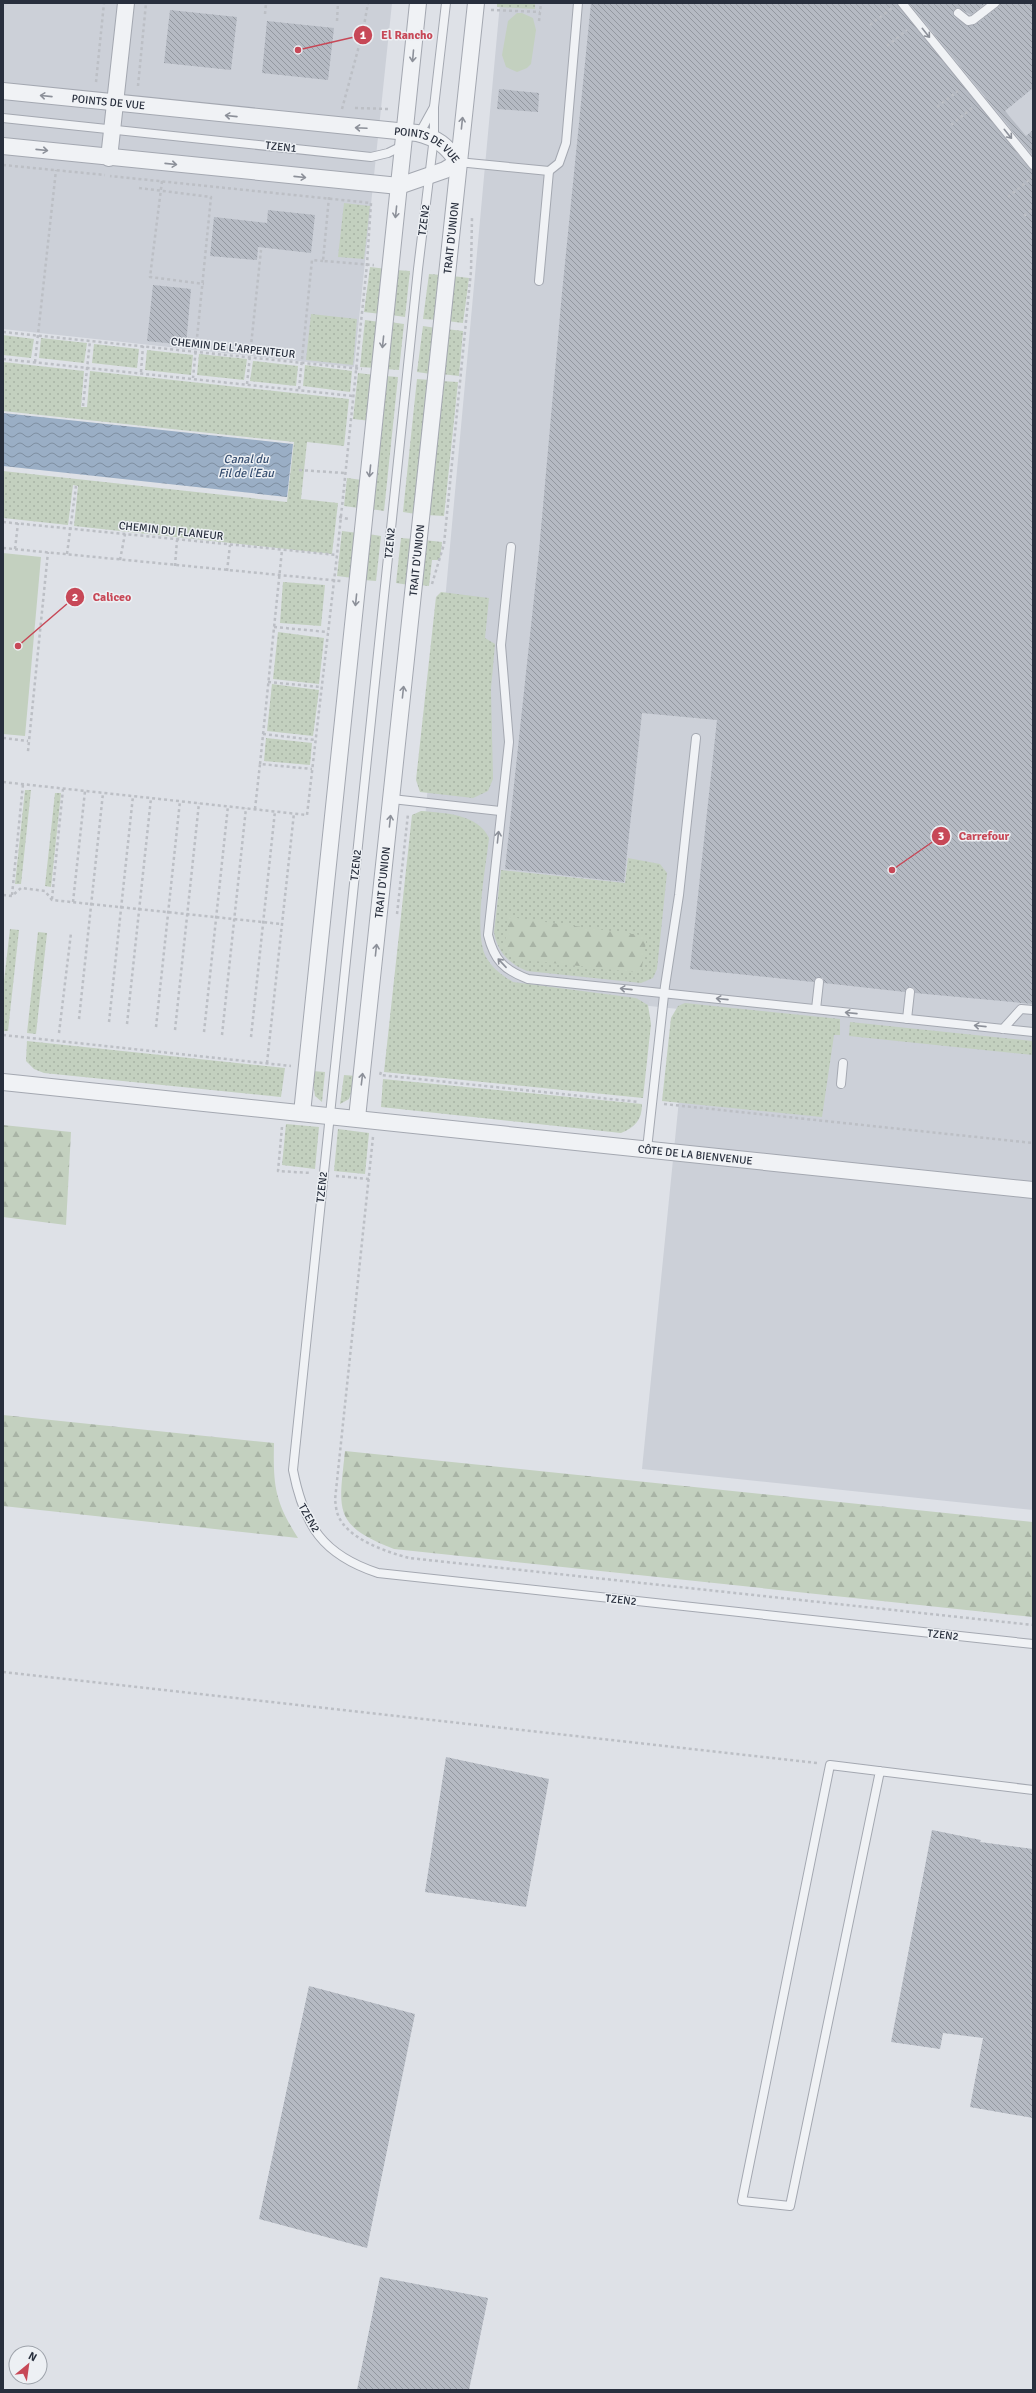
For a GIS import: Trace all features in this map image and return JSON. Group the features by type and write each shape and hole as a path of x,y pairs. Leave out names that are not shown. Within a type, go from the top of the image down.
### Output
{"street":[{"path":"109,158 126,3"},
{"path":"302,1113 399,186 409,137 409,104 418,3"},
{"name":"TRAIT D'UNION","path":"358,1118 476,3"},
{"name":"POINTS DE VUE","path":"3,91 338,127 385,129 409,137 434,137 448,147 458,162 429,177 399,186 109,158 3,146"},
{"path":"385,129 397,123 409,104"},
{"name":"CÔTE DE LA BIENVENUE","path":"3,1082 358,1118 1033,1190"}],"lane":[{"name":"TZEN1","path":"3,118 371,157 388,153 423,127 434,107 446,3"},
{"path":"458,162 549,171 559,163 566,143 578,3"},
{"path":"902,3 1033,165"},
{"path":"958,13 968,21 973,20 995,3"},
{"name":"TZEN2","path":"434,107 434,137 292,1470 299,1500 311,1524 327,1546 354,1565 378,1573 412,1578 1033,1644"},
{"path":"539,281 549,171"},
{"path":"511,547 501,645 508,742 488,935 492,951 502,964 513,974 528,979 1033,1032"},
{"path":"647,1149 665,993 679,895 696,738"},
{"path":"392,799 500,811"},
{"path":"816,1009 819,982"},
{"path":"907,1019 910,992"},
{"path":"1003,1029 1021,1009 1033,1010"},
{"path":"841,1084 843,1063"},
{"path":"880,1771 790,2206 742,2201 830,1765 880,1771 1033,1790"}],"path":[{"path":"96,82 104,3"},
{"path":"138,86 146,3"},
{"path":"265,14 266,3"},
{"path":"337,21 338,3"},
{"path":"493,18 495,3"},
{"path":"539,21 541,3"},
{"path":"870,25 898,3"},
{"path":"494,10 540,12"},
{"path":"887,46 917,22"},
{"path":"936,108 967,84"},
{"path":"950,125 981,101"},
{"path":"3,165 372,203 337,555 307,815 3,783"},
{"path":"35,362 56,170"},
{"path":"1008,197 1033,177"},
{"path":"162,181 150,277 204,284"},
{"path":"139,188 211,197 194,378"},
{"path":"1024,216 1033,209"},
{"path":"415,588 431,589 444,544 471,271 472,210"},
{"path":"247,384 261,250"},
{"path":"299,389 312,260 323,261"},
{"name":"CHEMIN DE L'ARPENTEUR","path":"3,332 380,372"},
{"path":"83,406 90,341"},
{"path":"141,372 143,346"},
{"path":"3,359 141,372 353,396"},
{"path":"436,377 460,380"},
{"path":"299,470 344,473"},
{"path":"67,554 76,486"},
{"name":"CHEMIN DU FLANEUR","path":"3,522 337,555"},
{"path":"15,549 18,523"},
{"path":"120,560 125,534"},
{"path":"175,566 177,540"},
{"path":"227,571 230,545"},
{"path":"3,548 358,583"},
{"path":"255,809 282,550"},
{"path":"28,751 48,552"},
{"path":"274,627 328,632"},
{"path":"268,682 321,687"},
{"path":"263,734 315,740"},
{"path":"3,738 28,741"},
{"path":"260,764 312,769"},
{"path":"12,896 23,784"},
{"path":"52,900 63,789"},
{"path":"73,902 85,791"},
{"path":"79,1019 103,793"},
{"path":"108,1022 132,796"},
{"path":"127,1024 151,798"},
{"path":"156,1027 180,801"},
{"path":"397,919 410,802"},
{"path":"175,1030 199,803"},
{"path":"204,1032 228,806"},
{"path":"222,1035 246,808"},
{"path":"252,1037 275,811"},
{"path":"268,1063 281,924 294,813"},
{"path":"3,895 12,896 21,888 45,891 52,900 281,924"},
{"path":"59,1033 71,933"},
{"path":"3,1035 307,1068"},
{"path":"379,1082 381,1067"},
{"path":"363,1073 1033,1143"},
{"path":"282,1123 278,1170 369,1179"},
{"path":"374,1133 335,1500 338,1516 362,1540 387,1552 409,1558 1033,1625"},
{"path":"3,1672 830,1765"}],"shaded area":[{"path":"3,3 392,3 354,367 3,329"},
{"path":"500,3 1033,3 1033,1510 642,1469 688,1010 410,981"}],"green space":[{"path":"497,3 535,3 535,9 497,7"},
{"path":"517,13 522,13 533,18 536,30 531,64 527,68 517,72 506,67 502,55 508,21"},
{"path":"344,203 370,206 364,259 338,257"},
{"path":"370,267 387,269 381,314 364,312"},
{"path":"396,270 410,271 405,317 391,315"},
{"path":"429,274 442,275 437,320 423,319"},
{"path":"452,276 469,278 463,323 447,321"},
{"path":"311,314 357,319 353,365 306,360"},
{"path":"365,320 380,322 376,368 360,367"},
{"path":"390,322 404,324 399,370 385,369"},
{"path":"423,326 436,328 431,374 417,372"},
{"path":"446,329 463,331 459,376 441,374"},
{"path":"3,335 34,339 31,358 3,355"},
{"path":"41,338 87,343 84,363 39,358"},
{"path":"94,344 139,349 137,368 92,363"},
{"path":"147,350 193,355 191,375 145,370"},
{"path":"199,354 247,359 244,380 197,375"},
{"path":"253,361 298,366 296,386 250,381"},
{"path":"3,362 84,371 81,407 87,407 90,371 349,399 344,446 307,442 301,499 338,503 332,554 74,526 78,486 73,485 68,525 3,518 3,471 287,502 294,442 3,411"},
{"path":"305,365 352,371 350,392 303,386"},
{"path":"358,373 375,375 371,421 353,419"},
{"path":"385,376 398,377 384,511 371,509"},
{"path":"417,379 430,380 416,514 403,512"},
{"path":"440,381 458,382 444,516 427,515"},
{"path":"347,478 362,480 359,508 344,506"},
{"path":"342,531 358,533 353,578 337,576"},
{"path":"368,534 381,536 376,581 364,580"},
{"path":"401,538 413,539 409,585 396,583"},
{"path":"424,540 442,542 440,560 432,560 429,586 419,585"},
{"path":"3,553 41,557 25,736 3,734"},
{"path":"283,582 325,585 321,626 280,623"},
{"path":"441,592 489,598 485,638 495,644 491,689 493,779 488,791 473,798 420,792 416,780 436,597"},
{"path":"278,632 324,638 319,684 273,679"},
{"path":"272,684 319,690 313,736 267,731"},
{"path":"266,738 312,743 310,765 264,761"},
{"path":"25,790 31,790 21,884 15,884"},
{"path":"55,793 61,793 51,887 45,886"},
{"path":"421,811 450,814 469,819 484,830 489,838 480,916 482,946 491,965 505,977 513,982 636,998 648,1005 651,1024 643,1098 384,1072 412,815"},
{"path":"628,858 660,864 667,873 657,969 653,978 641,983 527,971 509,961 501,951 494,932 501,870 625,883"},
{"path":"509,917 647,936 641,973 517,959 504,949"},
{"path":"10,929 19,930 8,1031 3,1031 3,990"},
{"path":"38,932 47,933 36,1034 27,1033"},
{"path":"685,1003 840,1019 840,1035 834,1035 822,1117 662,1101 671,1018 678,1006"},
{"path":"850,1022 1033,1041 1033,1055 849,1036"},
{"path":"27,1041 285,1068 281,1097 44,1073 34,1069 26,1061"},
{"path":"312,1071 325,1072 322,1102 315,1096"},
{"path":"344,1075 356,1076 349,1099 340,1104"},
{"path":"383,1079 642,1104 642,1110 637,1122 621,1133 381,1107"},
{"path":"286,1124 319,1127 315,1169 282,1165"},
{"path":"3,1125 71,1132 66,1225 3,1217"},
{"path":"338,1129 369,1133 365,1174 334,1171"},
{"path":"3,1415 274,1443 274,1471 277,1493 284,1514 298,1538 3,1506"},
{"path":"345,1451 1033,1522 1033,1617 394,1549 359,1532 350,1523 344,1513 341,1488"}],"water":[{"name":"Canal du Fil de l'Eau","path":"3,413 293,444 287,497 3,466"}],"building":[{"path":"591,3 897,3 1029,168 1033,170 1033,1004 915,993 914,988 910,987 905,992 824,983 823,978 819,977 813,982 690,969 717,720 642,713 624,882 505,869 539,551 562,293"},
{"path":"909,3 986,3 971,15 959,8 954,10 954,17 969,26 976,24 998,7 1000,3 1033,3 1033,88 1005,111 1026,136 1033,130 1033,156"},
{"path":"170,10 237,17 231,70 164,63"},
{"path":"267,21 334,28 328,80 262,73"},
{"path":"499,89 539,93 538,112 497,109"},
{"path":"268,210 315,215 311,253 258,247 257,260 210,256 214,217 267,223"},
{"path":"153,285 191,289 186,345 147,341"},
{"path":"446,1757 549,1779 526,1907 425,1892"},
{"path":"932,1830 981,1840 980,1842 1033,1849 1033,2118 970,2107 983,2038 943,2033 940,2049 891,2042"},
{"path":"309,1986 415,2014 367,2248 259,2219"},
{"path":"380,2277 488,2298 469,2390 357,2390"}],"place":[{"name":"El Rancho","path":"298,50"},
{"name":"Caliceo","path":"18,646"},
{"name":"Carrefour","path":"892,870"}]}
